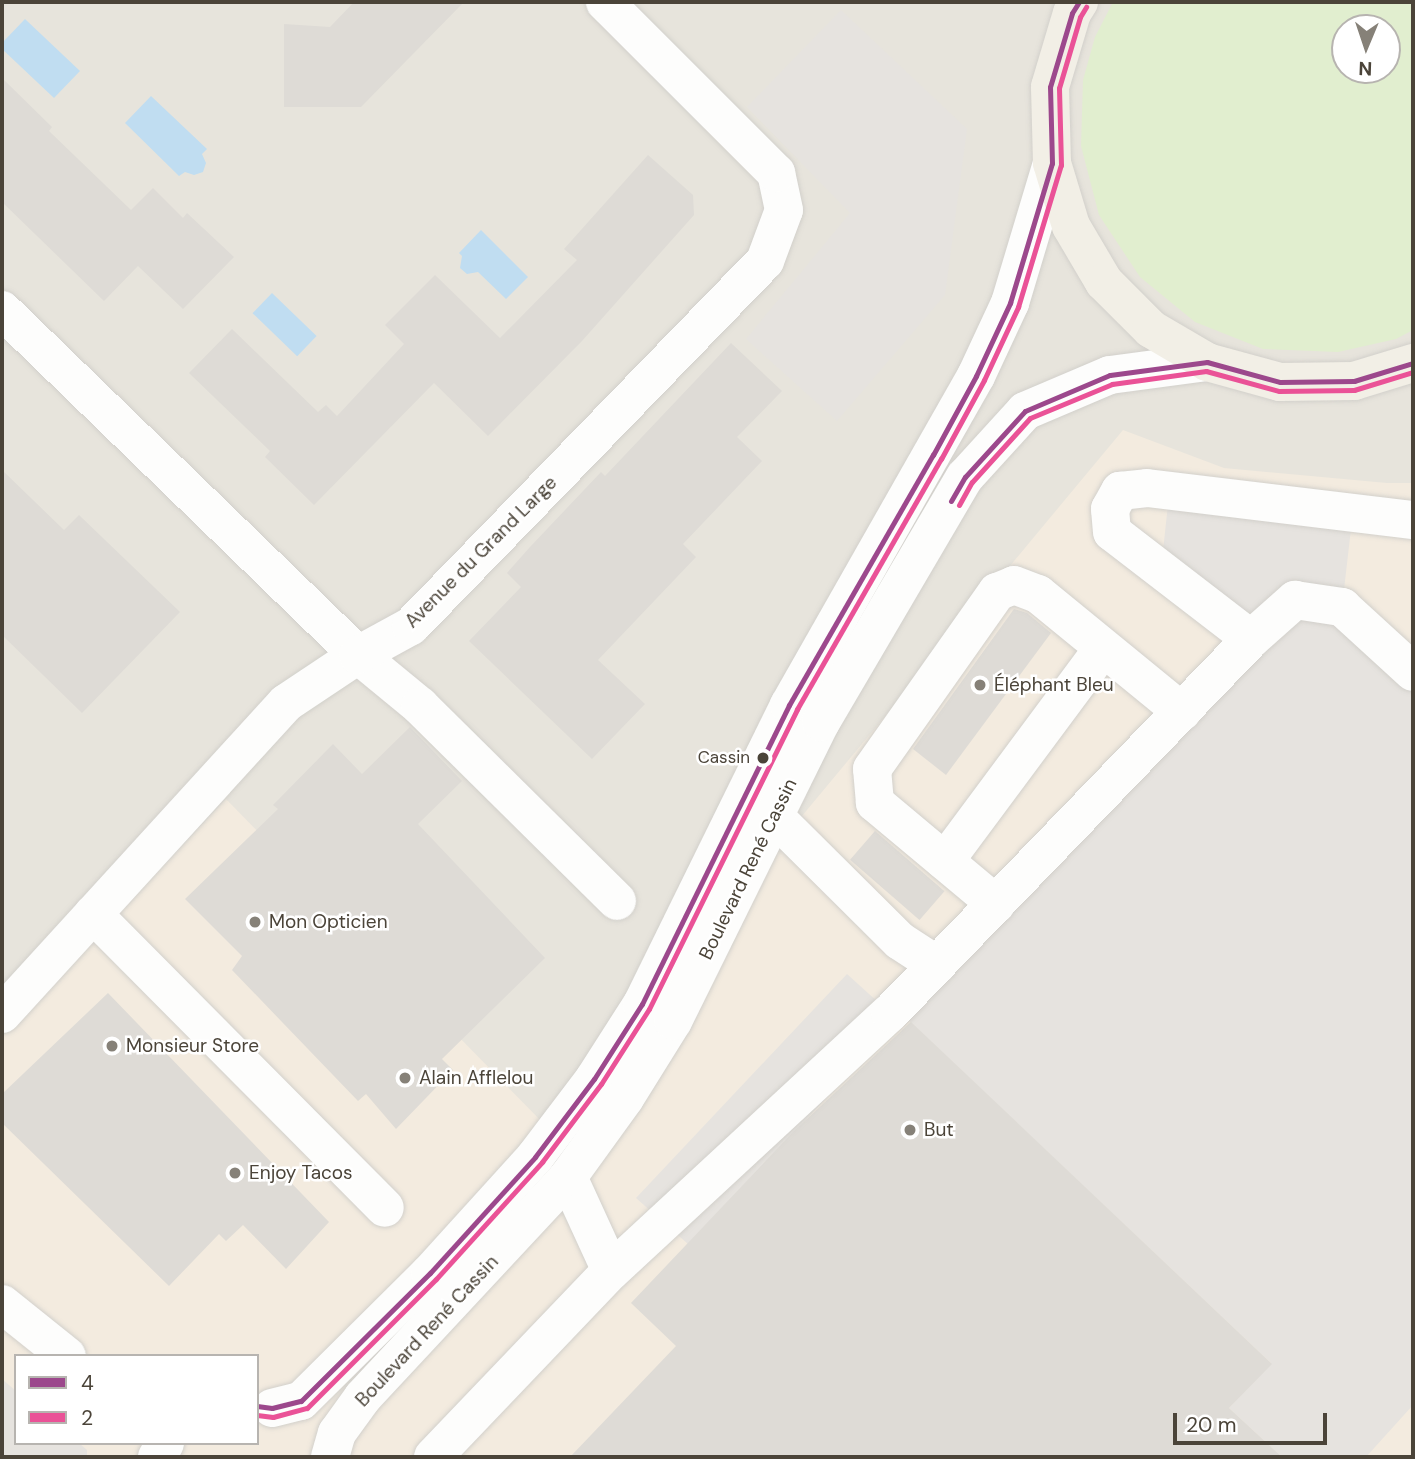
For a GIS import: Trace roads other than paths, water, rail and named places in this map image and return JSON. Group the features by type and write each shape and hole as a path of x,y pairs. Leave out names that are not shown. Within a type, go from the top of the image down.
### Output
{"main road":[{"path":"1074,6 1051,87 1052,163 1071,226 1104,282 1151,329 1207,362 1280,382 1354,381 1413,363"}],"street":[{"name":"Avenue du Grand Large","path":"2,1014 286,703 358,654 411,626 765,261 784,211 776,173 605,2"},
{"name":"Boulevard René Cassin","path":"265,1407 301,1401 430,1273 535,1157 594,1079 642,1004 789,705 976,376 1010,303 1052,163"},
{"path":"2,310 358,654 420,706 617,901"},
{"name":"Boulevard René Cassin","path":"330,1457 337,1433 363,1397 568,1177 625,1098 673,1021 821,722 965,477 1025,411 1110,375 1207,362"},
{"path":"1251,639 1112,532 1110,509 1119,491 1147,488 1413,520"},
{"path":"996,904 875,803 872,769 997,592 1014,585 1038,594 1182,712"},
{"path":"433,1457 611,1270 870,1032 1251,639 1295,600 1342,607 1413,672"},
{"path":"945,861 1103,648"},
{"path":"774,816 900,941 937,965"},
{"path":"93,914 385,1208"},
{"path":"568,1177 611,1270"},
{"path":"2,1304 64,1354"},
{"path":"265,1407 306,1429 324,1457"}],"water":[{"path":"25,19 80,71 54,98 2,49 2,43"},
{"path":"151,96 207,149 202,154 206,163 203,172 194,175 185,172 179,176 125,123"},
{"path":"481,230 528,277 506,299 478,272 467,274 460,268 462,256 459,253"},
{"path":"272,293 317,336 297,356 253,313"}],"place":[{"name":"Éléphant Bleu","path":"980,685"},
{"name":"Cassin","path":"763,758"},
{"name":"Mon Opticien","path":"255,922"},
{"name":"Monsieur Store","path":"112,1046"},
{"name":"Alain Afflelou","path":"405,1078"},
{"name":"But","path":"910,1130"},
{"name":"Enjoy Tacos","path":"235,1173"}]}
